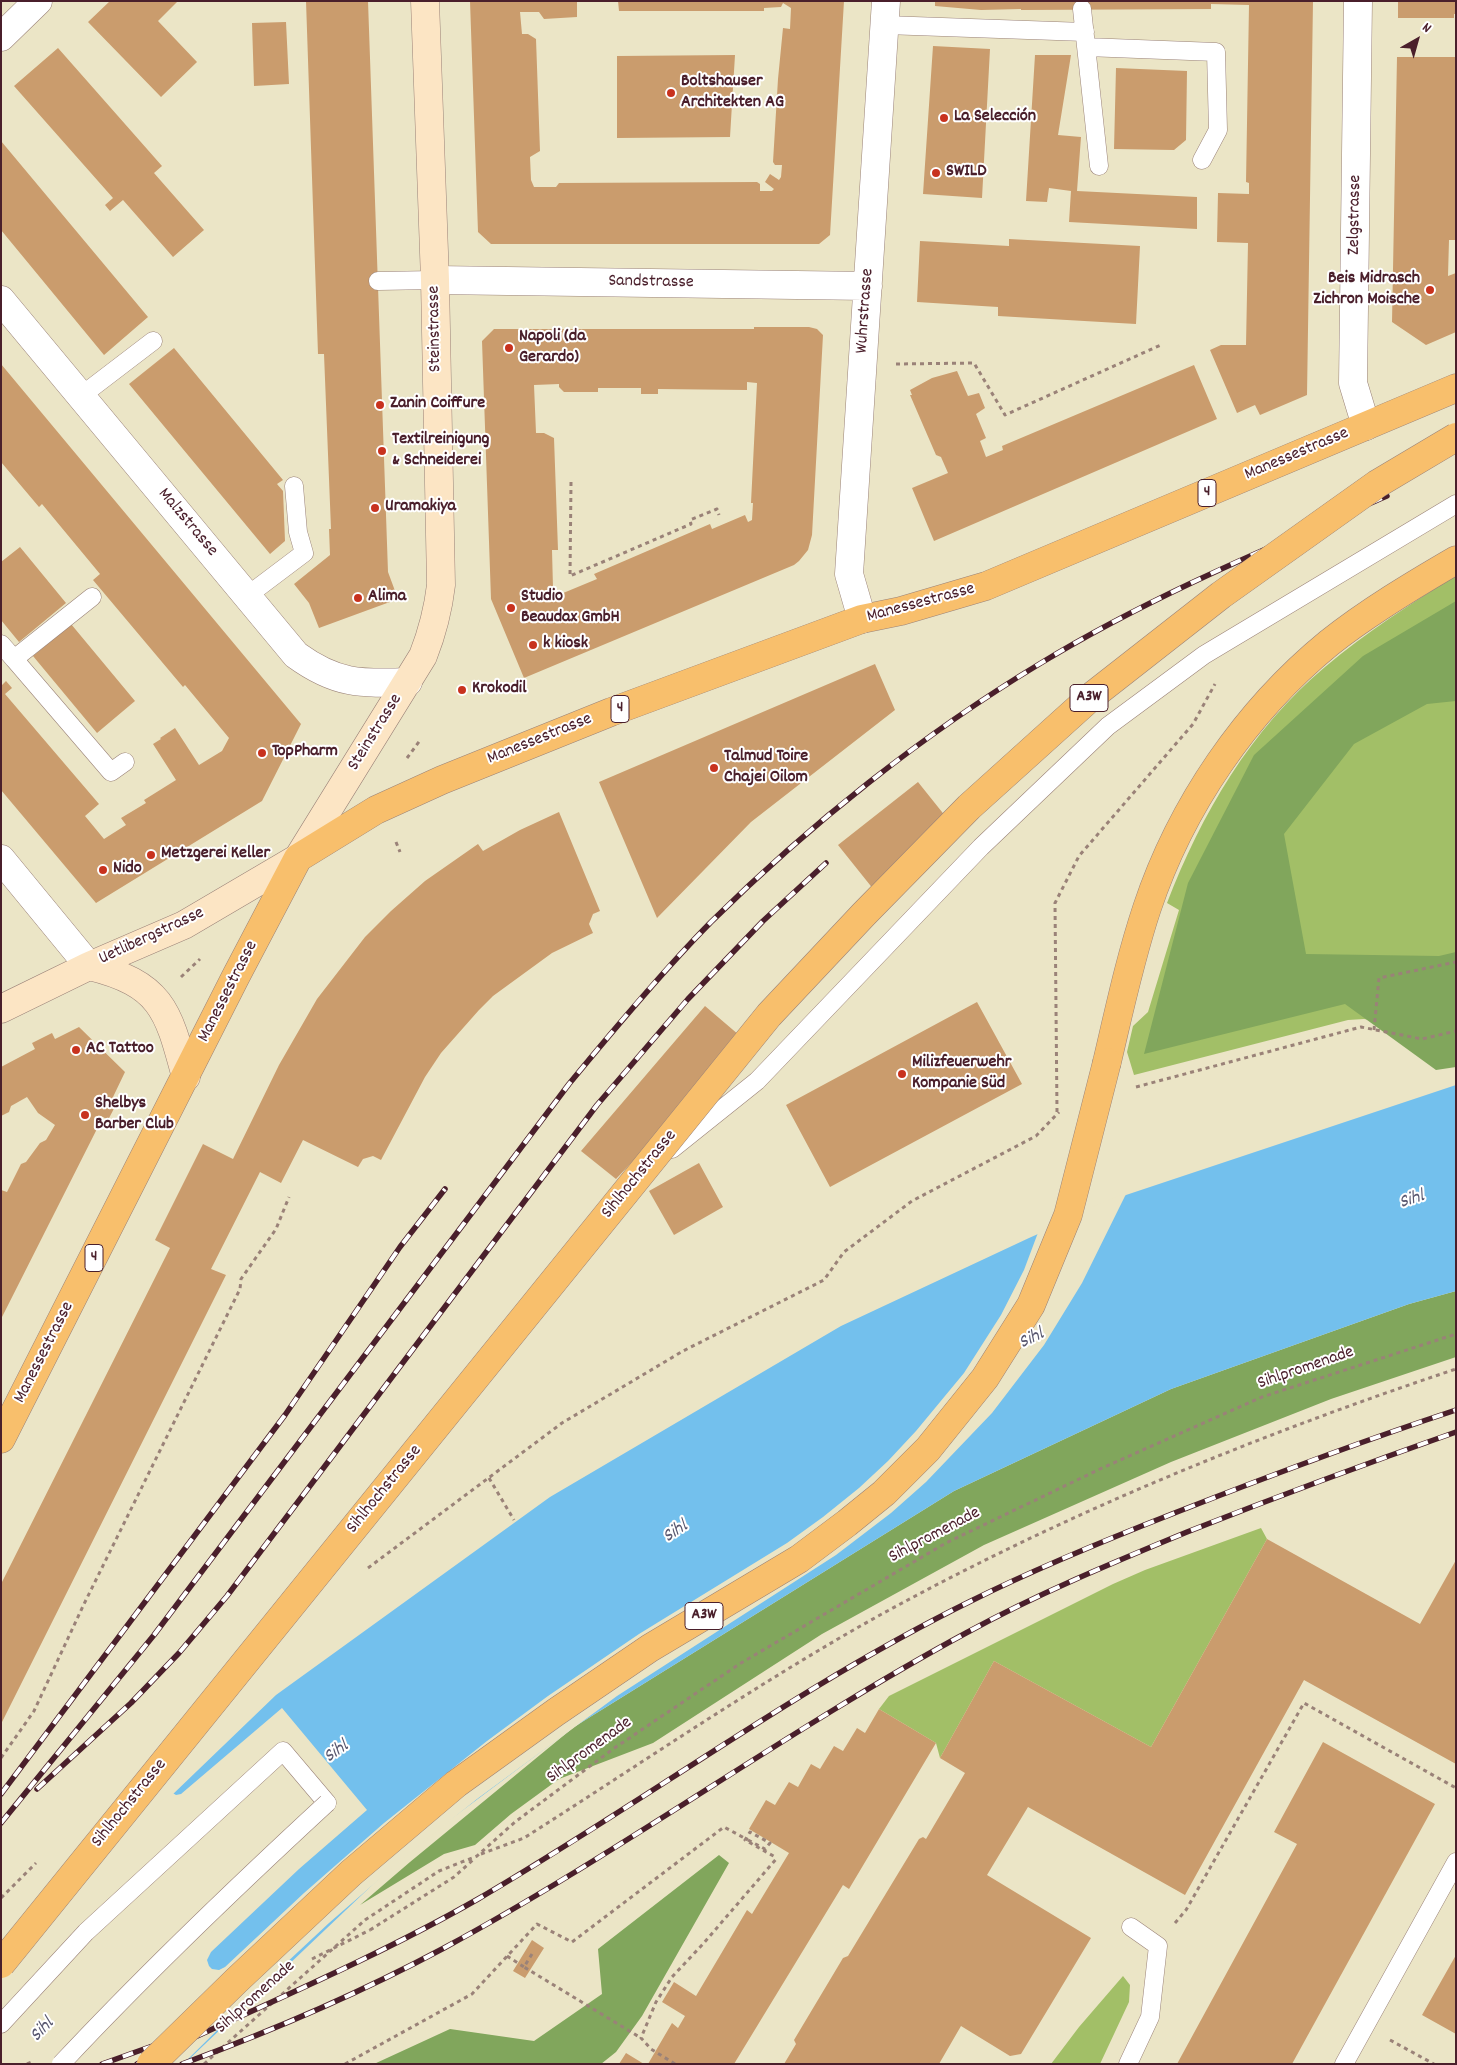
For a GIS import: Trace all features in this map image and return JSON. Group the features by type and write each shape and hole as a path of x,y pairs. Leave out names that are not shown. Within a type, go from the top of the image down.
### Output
{"main road":[{"name":"Manessestrasse","path":"1,1439 298,858 376,810 442,780 577,725 862,620 901,611 986,586 1456,388"},
{"name":"Sihlhochstrasse","path":"1,1964 769,1015 864,914 969,807 1092,696 1221,596 1377,484 1456,437"},
{"name":"A3W","path":"151,2064 344,1880 456,1784 556,1712 650,1648 799,1558 884,1493 928,1449 985,1378 1031,1305 1068,1215 1131,959 1148,907 1183,825 1228,750 1268,702 1299,670 1330,642 1428,576 1456,560"}],"street":[{"path":"1,37 38,1"},
{"name":"Steinstrasse","path":"298,858 423,656 439,607 441,586 435,280 425,1"},
{"name":"Zelgstrasse","path":"1358,1 1354,383 1366,426"},
{"name":"Wuhrstrasse","path":"862,620 850,574 885,13"},
{"name":"Sandstrasse","path":"435,280 868,286"},
{"name":"Malzstrasse","path":"1,300 296,655 317,670 348,682 373,684 408,682"},
{"name":"Uetlibergstrasse","path":"1,1008 88,966 184,925 298,858"},
{"path":"1,859 88,966 127,978 157,1000 174,1032 186,1077"}],"lane":[{"path":"1082,9 1099,166"},
{"path":"885,13 1085,40 1216,52 1218,130 1202,160"},
{"path":"378,280 435,280"},
{"path":"81,396 153,341"},
{"path":"247,596 304,552 298,532 294,486"},
{"path":"585,1225 680,1142 757,1081 981,848 1108,726 1204,655 1456,504"},
{"path":"14,659 92,597"},
{"path":"1,644 111,772 124,762"},
{"path":"1,2024 86,1932 283,1751 327,1803 216,1906 138,1982 61,2064"},
{"path":"1344,2064 1456,1862"},
{"path":"1128,2064 1150,2017 1158,1946 1130,1927"}],"path":[{"path":"894,364 974,363 1005,414 1163,344"},
{"path":"571,482 570,576 691,524 690,520 708,512 716,509 719,515"},
{"path":"1057,1112 1055,903 1079,856 1193,724 1217,681 1204,655"},
{"path":"403,764 421,739"},
{"path":"396,842 400,852"},
{"path":"180,978 200,959"},
{"path":"1374,1030 1379,978 1456,962"},
{"path":"1361,1028 1422,1039 1456,1031"},
{"path":"1,1758 34,1712 88,1595 240,1289 241,1279 276,1230 289,1196"},
{"path":"401,1542 562,1423 683,1351 824,1280"},
{"name":"Sihlpromenade","path":"476,1856 515,1822 613,1749 742,1663 946,1543 1100,1469 1262,1398 1456,1334"},
{"name":"Sihlpromenade","path":"204,2064 365,1920 439,1871 524,1838 762,1685 880,1615 967,1570 1140,1488 1280,1430 1456,1369"},
{"path":"488,1478 514,1520"},
{"path":"1158,1946 1186,1910 1304,1703 1456,1788"},
{"path":"345,2064 472,1994 538,1924 572,1942 724,1827 748,1840 765,1849 770,1842 750,1832 745,1840 777,1858 703,1944 672,1976 656,2002 641,2038"},
{"path":"370,1930 454,1878 476,1856"},
{"path":"507,1956 524,1967 532,1954 524,1967 641,2038 651,2049 675,2064"},
{"path":"1365,2026 1434,2064"}],"green space":[{"path":"1456,575 1456,1017 1411,1027 1364,1019 1348,1020 1134,1075 1127,1052 1133,1026 1148,1012 1179,910 1167,903 1196,837 1231,775 1274,718 1325,667 1373,630"},
{"path":"1456,601 1456,701 1427,704 1354,744 1284,834 1306,954 1439,956 1456,952 1456,1067 1436,1070 1345,1004 1144,1054 1188,883 1254,755 1363,656"},
{"path":"1456,1291 1456,1357 1331,1399 1171,1462 984,1545 822,1634 653,1743 559,1779 511,1814 475,1845 444,1854 360,1905 574,1727 954,1491 1171,1389 1409,1304"},
{"path":"1261,1528 1267,1539 1151,1747 994,1661 940,1758 936,1743 879,1709 889,1696 1113,1584 1145,1570"},
{"path":"719,1855 729,1863 642,2016 616,2052 601,2064 374,2064 450,2029 534,2041 602,1994 598,1949"},
{"path":"1123,1976 1130,1985 1129,2002 1100,2064 1051,2064 1079,2027"}],"water":[{"name":"Sihl","path":"1456,1085 1456,1291 1409,1304 1171,1389 954,1491 574,1727 407,1852 184,2064 1,2064 13,1948 276,1695 550,1497 841,1326 1029,1238 1126,1195"}],"pier":[{"path":"1127,1192 1082,1283 1044,1345 992,1413 926,1482 891,1513 836,1555 617,1696 477,1799 406,1856 329,1923 183,2064 1,2064 1,1957 171,1792 176,1795 181,1794 282,1708 367,1810 299,1869 211,1952 207,1960 209,1966 212,1969 219,1970 225,1967 304,1893 384,1823 487,1741 548,1696 639,1634 787,1543 859,1488 916,1431 964,1373 1001,1315 1024,1270 1039,1230"}],"building":[{"path":"110,1 178,1 158,21 197,62 161,97 88,22"},
{"path":"306,1 368,1 388,572 398,599 319,628 309,603 294,584 330,555 329,529 331,529 324,354 318,354"},
{"path":"470,1 577,1 577,17 544,19 539,12 520,12 522,34 528,34 536,39 540,151 530,157 531,180 534,187 556,187 559,183 757,182 760,184 760,191 772,191 774,189 765,182 770,174 779,180 781,177 782,165 775,165 773,162 783,28 790,29 791,8 783,3 781,7 764,8 764,11 619,11 618,1 844,1 830,235 819,244 491,244 478,232"},
{"path":"935,1 1313,1 1307,395 1260,415 1255,405 1237,413 1210,350 1221,345 1246,345 1248,243 1217,242 1218,193 1249,194 1249,183 1246,182 1249,5 1211,4 1211,9 981,10 935,6"},
{"path":"1398,1 1456,1 1456,14 1454,14 1454,18 1398,18"},
{"path":"286,22 289,84 254,86 252,23"},
{"path":"933,46 990,49 982,198 923,194"},
{"path":"58,48 162,166 154,173 204,230 173,257 123,200 110,211 105,205 113,198 14,86"},
{"path":"735,55 730,137 617,138 617,56"},
{"path":"1035,55 1071,55 1058,135 1081,137 1077,191 1197,197 1197,229 1069,222 1071,191 1049,188 1047,202 1026,201"},
{"path":"1397,57 1456,57 1456,240 1449,240 1448,276 1456,273 1456,332 1426,345 1392,322"},
{"path":"1116,68 1187,71 1186,140 1174,150 1114,149"},
{"path":"1,141 148,317 104,355 1,230"},
{"path":"1009,239 1140,246 1136,324 998,316 998,307 917,302 920,241 1009,246"},
{"path":"754,327 809,327 817,329 823,335 812,535 808,550 794,565 524,678 491,599 482,341 494,329 754,329","holes":["747,382 757,383 751,503 753,503 752,520 748,522 745,515 712,529 710,524 594,574 597,579 556,596 553,588 552,550 558,550 554,438 544,433 536,433 534,385 559,384 559,387 564,392 598,392 598,388 641,388 641,394 658,394 658,389 747,390"]},
{"path":"174,348 283,480 277,484 283,491 285,541 270,554 129,384"},
{"path":"1,364 301,724 262,801 96,903 1,790 1,686 6,681 12,688 5,694 99,804 85,816 104,839 126,825 121,818 146,803 144,800 176,780 153,744 160,738 175,728 199,765 222,751 229,738 185,685 183,687 93,580 100,574 42,504 39,507 1,462"},
{"path":"1194,365 1217,419 934,541 912,488 948,473 941,457 936,455 910,395 912,395 910,390 932,378 957,371 968,396 979,393 985,408 976,414 986,438 980,441 986,457 1003,450 1002,446"},
{"path":"20,547 66,603 19,642 1,620 1,562"},
{"path":"71,624 135,701 97,733 33,656"},
{"path":"875,664 895,710 751,822 657,918 599,782"},
{"path":"918,782 954,827 874,890 838,845"},
{"path":"559,812 600,911 593,914 589,924 593,933 552,953 493,996 479,1010 441,1053 425,1077 381,1160 373,1156 363,1159 358,1167 303,1140 281,1183 260,1172 211,1269 226,1275 1,1724 1,1584 170,1248 155,1240 203,1144 233,1159 279,1065 317,999 365,937 391,911 425,881 478,844 483,851 520,830"},
{"path":"977,1002 1022,1084 830,1187 786,1105"},
{"path":"705,1006 746,1041 616,1179 581,1151"},
{"path":"79,1027 125,1072 113,1097 119,1099 108,1120 103,1117 1,1319 1,1190 7,1192 21,1164 26,1162 40,1143 46,1140 55,1125 38,1113 27,1097 11,1106 9,1112 1,1116 1,1067 35,1049 32,1043 52,1033 55,1039"},
{"path":"699,1163 723,1207 674,1235 649,1191"},
{"path":"1267,1539 1420,1624 1456,1560 1456,1764 1304,1680 1185,1895 1028,1807 987,1875 1091,1938 1021,2054 1010,2056 961,2026 939,2064 784,2064 796,2044 794,2040 843,1958 848,1956 919,1839 923,1837 926,1839 965,1773 940,1758 994,1661 1151,1747"},
{"path":"879,1709 936,1743 849,1889 843,1885 734,2064 648,2064 672,2023 678,2028 685,2016 662,2002 674,1982 696,1996 747,1910 752,1914 789,1853 749,1829 766,1800 775,1805 789,1782 798,1787 811,1764 820,1769 834,1746 843,1751 857,1728 865,1733"},
{"path":"1323,1742 1435,1804 1292,2064 1177,2064 1297,1844 1274,1832"},
{"path":"532,1940 544,1948 525,1978 513,1971"},
{"path":"1456,1955 1456,2034 1422,2015"},
{"path":"626,2053 644,2064 619,2064"}],"railway":[{"path":"1,1823 154,1635 569,1084 674,961 748,886 827,816 911,751 953,720 1041,663 1168,594 1387,496"},
{"path":"37,1789 131,1703 179,1653 227,1596 597,1105 688,999 763,921 826,863"},
{"path":"1,1794 285,1415 400,1247 445,1189"},
{"path":"137,2064 352,1965 478,1899 540,1862 784,1706 909,1633 973,1600 1125,1532 1316,1459 1456,1410"},
{"path":"182,2064 315,2010 444,1948 576,1871 900,1670 1020,1605 1103,1567 1187,1532 1456,1432"},
{"path":"102,2064 189,2033"}],"place":[{"name":"Boltshauser Architekten AG","path":"671,93"},
{"name":"La Selección","path":"944,118"},
{"name":"SWILD","path":"936,173"},
{"name":"Beis Midrasch Zichron Moische","path":"1430,290"},
{"name":"Napoli (da Gerardo)","path":"509,348"},
{"name":"Zanin Coiffure","path":"380,405"},
{"name":"Textilreinigung & Schneiderei","path":"382,451"},
{"name":"Uramakiya","path":"375,508"},
{"name":"Alima","path":"358,598"},
{"name":"Studio Beaudax GmbH","path":"511,608"},
{"name":"k kiosk","path":"533,645"},
{"name":"Krokodil","path":"462,690"},
{"name":"TopPharm","path":"262,753"},
{"name":"Talmud Toire Chajei Oilom","path":"714,768"},
{"name":"Metzgerei Keller","path":"151,855"},
{"name":"Nido","path":"103,870"},
{"name":"AC Tattoo","path":"76,1050"},
{"name":"Milizfeuerwehr Kompanie Süd","path":"902,1074"},
{"name":"Shelbys Barber Club","path":"85,1115"}]}
